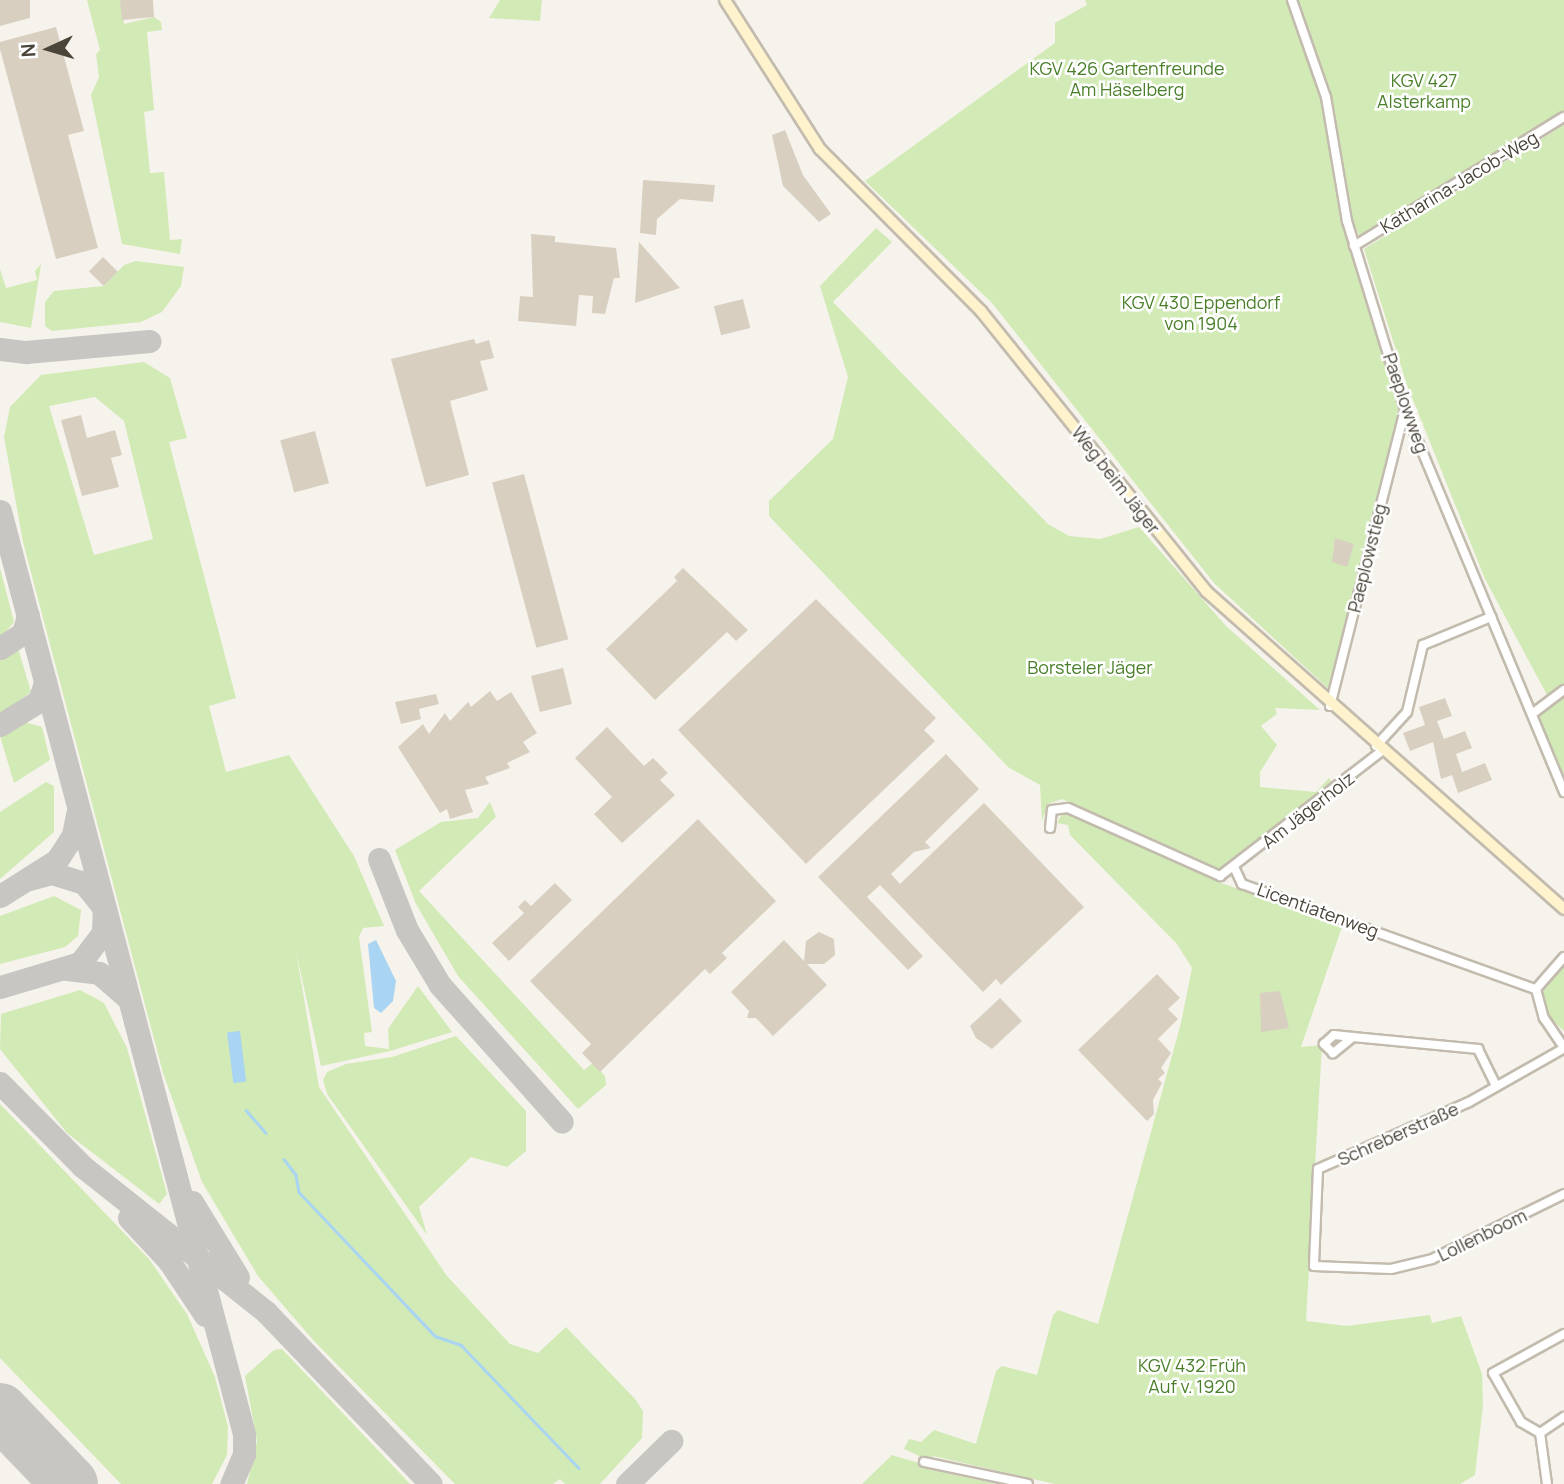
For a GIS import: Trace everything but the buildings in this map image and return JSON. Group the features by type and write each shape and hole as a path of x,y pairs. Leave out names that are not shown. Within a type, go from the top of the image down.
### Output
{"street":[{"name":"Weg beim Jäger","path":"725,0 820,149 981,311 1206,591 1330,706 1564,909"},
{"name":"Paeplowweg","path":"1292,0 1332,120 1354,246 1405,410 1564,792"},
{"name":"Katharina-Jacob-Weg","path":"1354,246 1564,117"},
{"name":"Paeplowstieg","path":"1330,706 1405,410"},
{"name":"Am Jägerholz","path":"1235,869 1379,749 1406,712 1423,645 1490,617"},
{"path":"1532,714 1564,690"},
{"path":"1050,828 1052,810 1068,808 1220,876 1235,869"},
{"name":"Licentiatenweg","path":"1235,869 1242,884 1536,989"},
{"path":"1563,1049 1536,989 1564,957"},
{"path":"1353,1037 1478,1049 1495,1084"},
{"name":"Schreberstraße","path":"1314,1266 1318,1169 1469,1102 1495,1084 1563,1049"},
{"name":"Lollenboom","path":"1314,1266 1391,1269 1432,1259 1564,1194"},
{"path":"1540,1433 1521,1422 1493,1373 1564,1334"},
{"path":"1540,1433 1564,1417"},
{"path":"1540,1433 1547,1484"},
{"path":"924,1462 1028,1484"}],"green space":[{"path":"87,0 120,0 124,24 154,17 161,22 162,30 147,32 154,110 144,112 150,173 164,172 170,240 182,239 180,254 122,244 91,95 99,77 96,54 100,50"},
{"path":"500,0 542,0 540,21 489,18"},
{"name":"KGV 430 Eppendorf von 1904","path":"1085,0 1287,0 1322,95 1342,222 1399,409 1331,691 1214,583 992,303 865,181 1055,43 1055,23 1087,5"},
{"name":"KGV 427 Alsterkamp","path":"1296,0 1564,0 1564,111 1360,237 1352,220 1329,95"},
{"path":"1564,125 1564,685 1548,697 1485,579 1407,385 1364,249"},
{"name":"Borsteler Jäger","path":"876,228 892,242 833,302 1048,524 1069,536 1100,539 1139,527 1226,626 1320,710 1275,708 1277,714 1261,726 1277,745 1260,772 1260,787 1316,792 1329,778 1334,785 1222,874 1062,799 1048,804 1042,821 1040,785 1008,767 769,516 769,501 833,439 848,377 820,286"},
{"path":"136,261 184,267 181,286 162,312 141,322 52,331 45,326 45,302 54,291 104,286 124,265"},
{"path":"41,264 31,328 0,322 0,269 6,288 37,280 35,271"},
{"path":"144,362 170,378 187,438 169,442 236,698 209,706 226,772 289,755 354,856 384,926 363,928 359,937 372,1032 364,1033 365,1046 389,1049 388,1029 418,986 452,1032 390,1051 321,1066 296,951 319,1087 447,1276 510,1344 538,1353 566,1327 635,1399 643,1411 642,1438 600,1484 565,1484 560,1479 553,1484 455,1484 314,1341 258,1276 202,1182 163,1073 23,542 4,437 10,407 41,375","holes":["95,397 124,421 153,539 94,555 49,406"]},
{"path":"0,568 14,622 0,639"},
{"path":"18,648 31,692 0,716 0,656"},
{"path":"1564,695 1564,775 1538,714"},
{"path":"25,722 42,727 50,760 14,783 0,736"},
{"path":"46,782 54,786 54,832 0,879 0,812"},
{"path":"490,802 496,817 419,891 584,1070 593,1063 605,1076 606,1085 578,1109 458,976 416,904 395,850 441,822 478,818"},
{"name":"KGV 432 Früh Auf v. 1920","path":"1064,810 1221,883 1343,924 1301,1047 1322,1045 1306,1321 1347,1326 1430,1315 1432,1323 1461,1316 1482,1374 1483,1405 1475,1475 1460,1484 1055,1484 933,1456 928,1460 904,1449 909,1439 921,1442 934,1430 976,1444 996,1371 1002,1366 1037,1375 1053,1315 1058,1310 1098,1324 1181,1023 1192,968 1177,944 1070,835 1068,825 1057,823"},
{"path":"54,896 81,910 78,936 65,947 0,964 0,916"},
{"path":"1564,960 1564,1031 1548,1016 1541,995"},
{"path":"80,990 104,1003 127,1048 167,1194 159,1204 67,1133 0,1049 1,1014"},
{"path":"456,1036 526,1111 526,1151 507,1167 471,1157 419,1207 427,1235 327,1094 323,1080 327,1072 346,1064 392,1057"},
{"path":"0,1104 149,1259 187,1314 215,1377 228,1427 227,1455 212,1484 121,1484 0,1358"},
{"path":"282,1349 410,1484 247,1484 257,1441 245,1376 274,1350"},
{"path":"892,1455 922,1464 918,1467 997,1484 862,1484"}],"water":[{"path":"376,940 396,981 393,1001 381,1013 374,1008 368,944"},
{"path":"240,1031 246,1082 233,1083 227,1033"}],"waterway":[{"path":"246,1110 266,1133"},
{"path":"284,1159 296,1175 299,1192 435,1336 461,1345 579,1468"}],"taxiway":[{"path":"0,349 26,352 150,341"},
{"path":"0,511 244,1434 244,1454 231,1484"},
{"path":"0,648 23,633 28,616"},
{"path":"0,725 39,701 45,682"},
{"path":"0,896 57,860 73,835 77,814"},
{"path":"379,859 407,930 440,985 562,1122"},
{"path":"0,987 80,963 103,932 104,908 84,883 52,873 29,879"},
{"path":"67,969 99,973 127,997"},
{"path":"0,1083 82,1166 266,1312 431,1484"},
{"path":"192,1202 238,1277"},
{"path":"129,1218 169,1261 205,1315"},
{"path":"627,1484 671,1441"}],"runway":[{"path":"0,1411 70,1484"}],"park label":[{"name":"KGV 426 Gartenfreunde Am Häselberg","path":"1127,79"}]}
